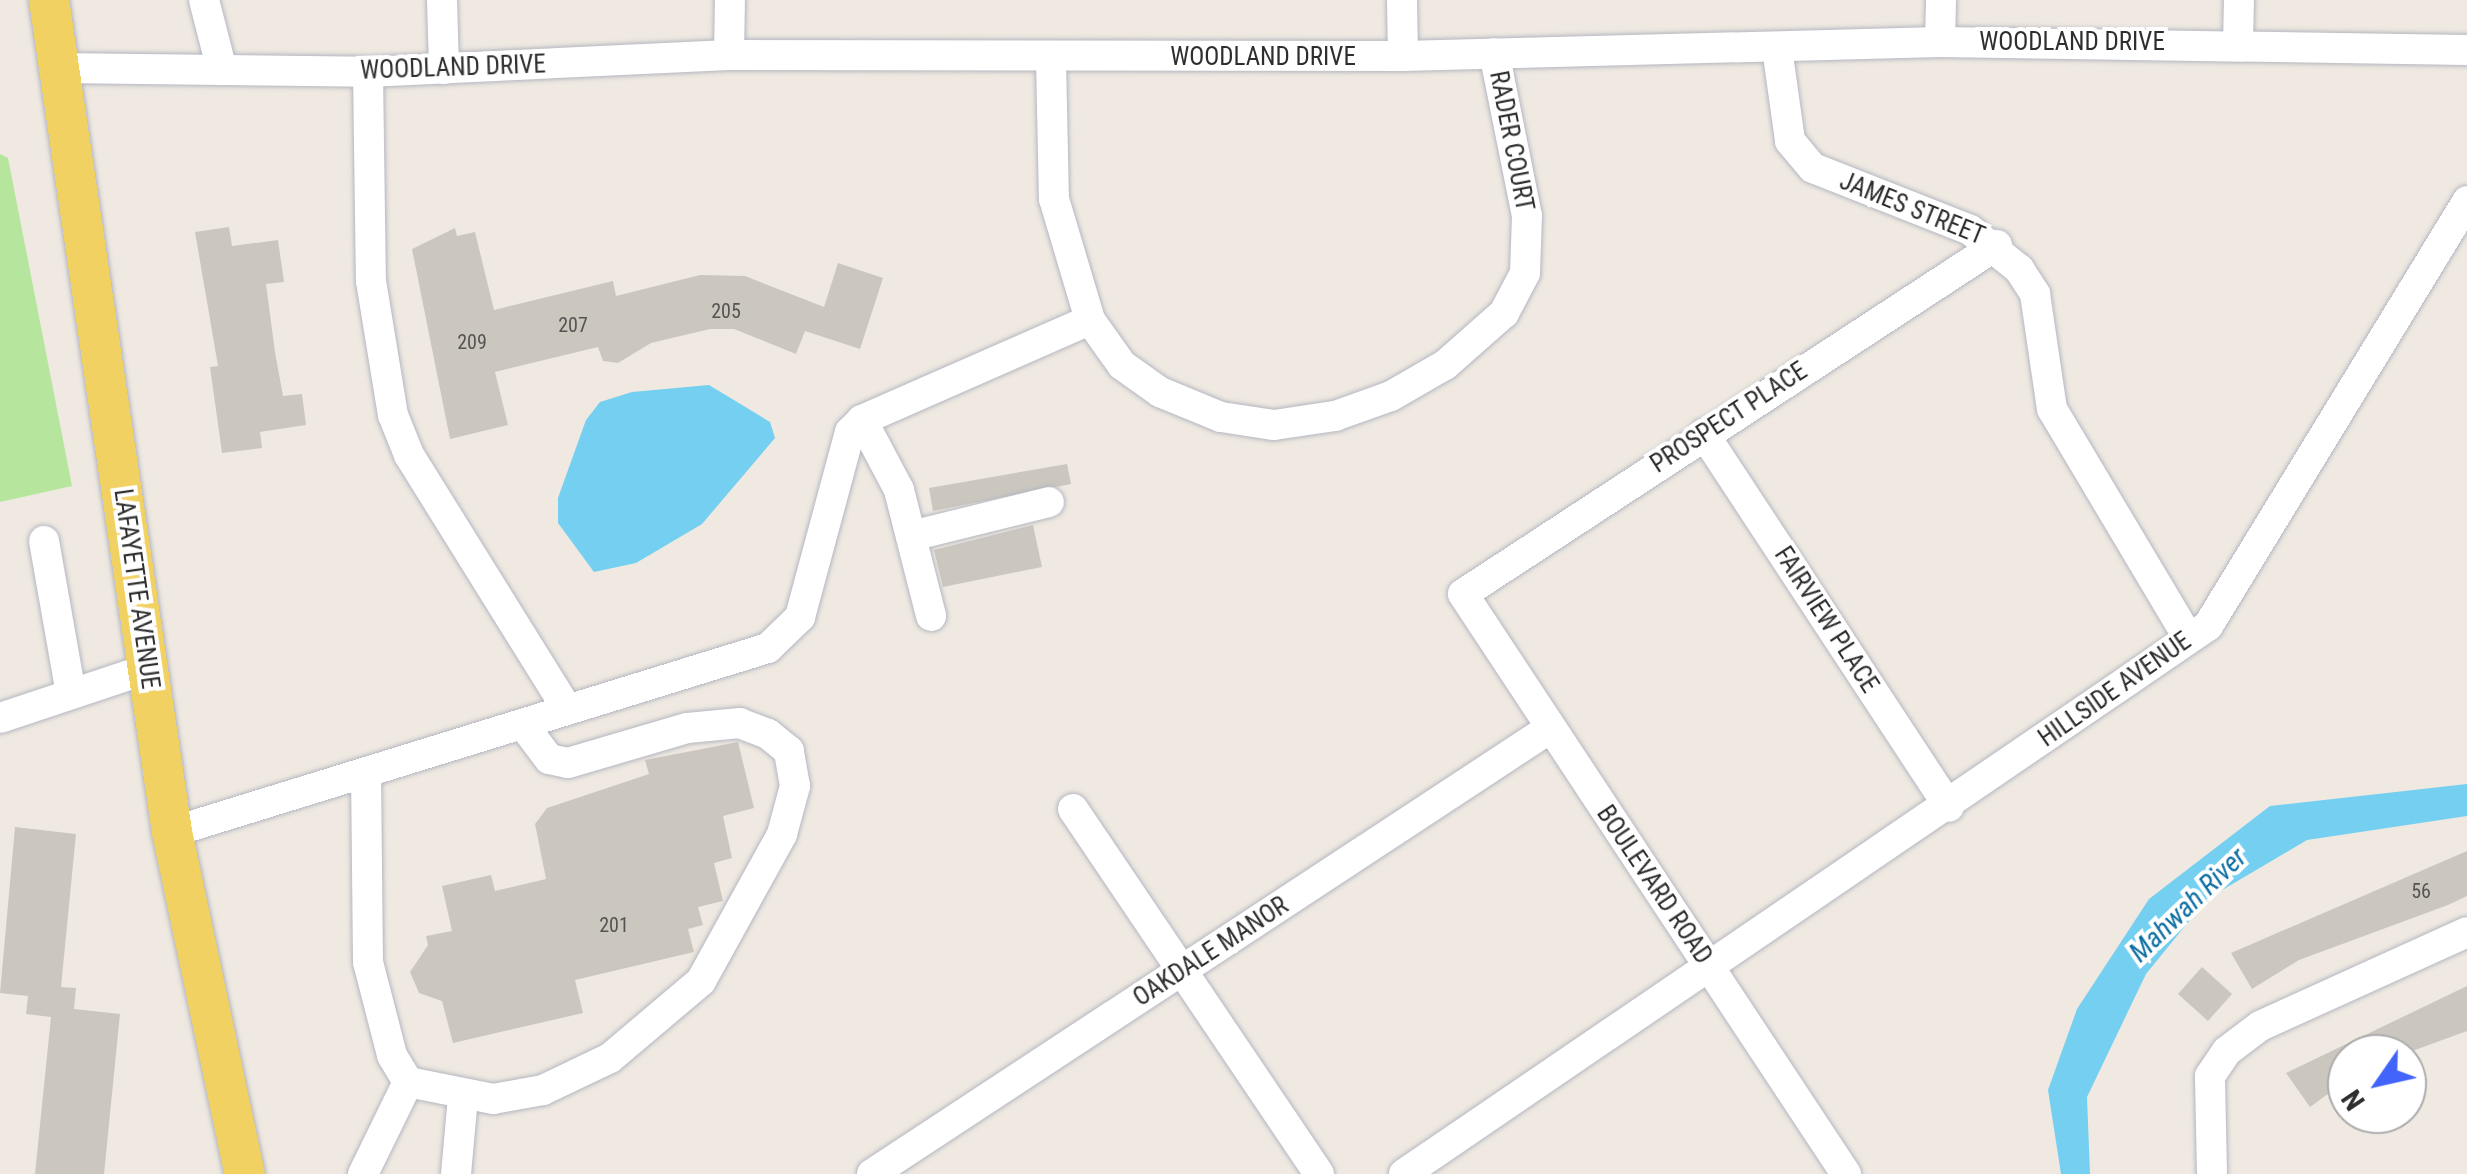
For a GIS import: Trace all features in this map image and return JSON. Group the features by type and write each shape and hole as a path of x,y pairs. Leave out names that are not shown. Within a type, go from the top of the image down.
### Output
{"main road":[{"name":"LAFAYETTE AVENUE","path":"49,0 172,832 245,1174"}],"street":[{"path":"204,0 222,70"},
{"path":"442,0 444,69"},
{"path":"729,55 730,0"},
{"path":"1402,0 1402,56"},
{"path":"1940,0 1940,42"},
{"path":"2238,0 2238,43"},
{"name":"WOODLAND DRIVE","path":"58,68 368,72 729,55 1051,59 1402,56 1940,42 2238,43 2467,50"},
{"name":"JAMES STREET","path":"1777,48 1790,140 1813,168 1997,244 2035,294 2052,409 2188,637"},
{"name":"RADER COURT","path":"1051,59 1054,199 1090,320 1122,365 1160,392 1221,417 1274,425 1335,416 1445,365 1504,312 1525,273 1526,216 1494,54"},
{"path":"368,72 371,281 393,415 409,455 567,709"},
{"name":"HILLSIDE AVENUE","path":"1404,1174 1948,807 2208,626 2467,202"},
{"name":"PROSPECT PLACE","path":"1463,594 1997,244"},
{"path":"172,832 525,727 567,709 790,634 850,432 862,420 1090,320"},
{"path":"862,420 899,490 931,616"},
{"name":"FAIRVIEW PLACE","path":"1704,434 1948,807"},
{"path":"911,536 1049,502"},
{"path":"44,541 71,694"},
{"name":"BOULEVARD ROAD","path":"1463,594 1846,1174"},
{"path":"0,718 148,668"},
{"path":"366,776 368,962 392,1054 408,1082 463,1097 543,1090 610,1058 701,981 782,834 795,786 788,751 740,723 687,728 568,763 549,759 525,727"},
{"name":"OAKDALE MANOR","path":"888,1170 1549,729"},
{"path":"1073,809 1319,1174"},
{"path":"2212,1174 2210,1076 2226,1051 2260,1026 2467,932"},
{"path":"363,1174 408,1082"},
{"path":"456,1174 463,1097"}],"green space":[{"path":"0,154 8,158 72,486 0,502"}],"water":[{"path":"709,385 770,422 775,438 702,524 636,563 594,572 558,523 558,498 586,420 600,402 632,392"},
{"name":"Mahwah River","path":"2467,784 2467,816 2307,840 2207,899 2146,974 2087,1097 2090,1174 2061,1174 2048,1090 2077,1009 2149,899 2270,806"}],"building":[{"path":"229,227 232,246 278,240 284,282 266,284 275,352 283,396 302,394 306,425 260,432 262,448 222,453 210,367 218,366 195,232"},
{"path":"455,228 457,236 475,232 494,310 613,281 616,296 700,275 745,276 824,307 838,263 883,278 860,349 805,331 796,354 734,329 710,329 651,343 618,363 603,361 598,347 495,372 508,425 450,439 412,249"},
{"path":"1067,464 1071,484 933,511 929,488"},
{"path":"1033,525 1042,567 943,587 934,550"},
{"path":"738,742 754,808 723,816 732,858 714,863 723,901 698,907 703,925 688,929 694,952 575,980 583,1013 453,1043 442,1001 419,993 410,972 428,945 426,936 452,931 442,886 491,875 495,891 546,879 535,824 547,808 649,774 645,760"},
{"path":"15,827 76,834 61,987 76,988 74,1009 120,1014 104,1174 35,1174 51,1017 26,1014 28,996 0,993"},
{"path":"2467,851 2467,896 2448,905 2299,960 2252,989 2231,953"},
{"path":"2202,967 2232,994 2208,1021 2178,994"},
{"path":"2467,986 2467,1031 2427,1046 2427,1034 2367,1034"},
{"path":"2327,1053 2327,1095 2310,1107 2286,1073"}]}
